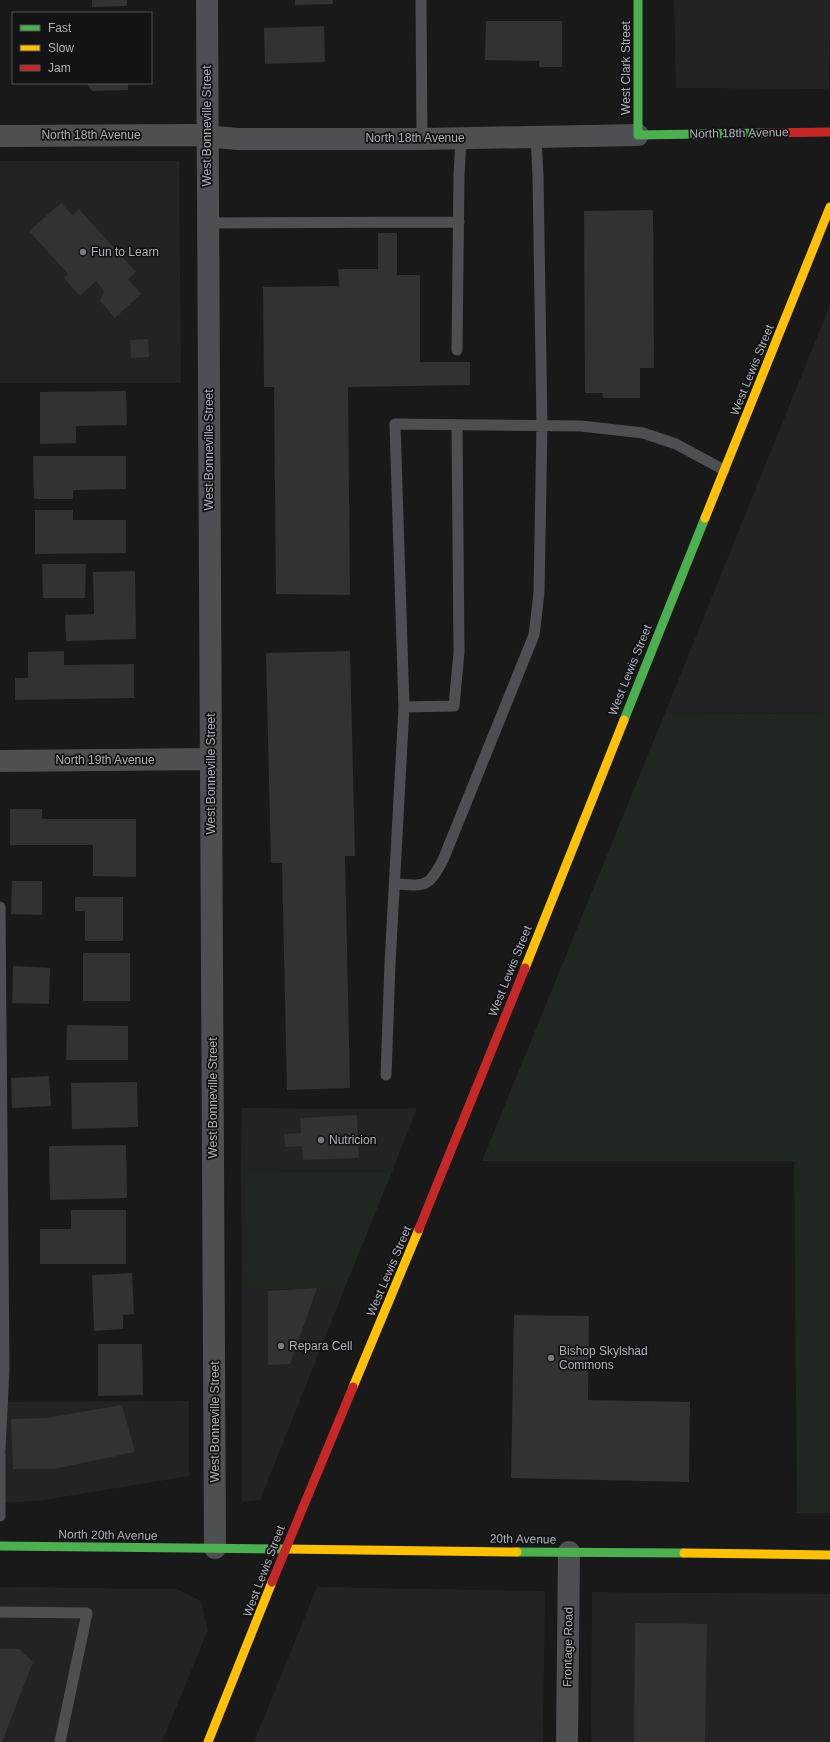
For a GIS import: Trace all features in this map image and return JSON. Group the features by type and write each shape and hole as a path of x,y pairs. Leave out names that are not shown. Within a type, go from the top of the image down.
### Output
{"main road":[{"name":"West Clark Street","path":"638,0 638,135"},
{"name":"North 18th Avenue","path":"638,135 830,132"},
{"name":"West Lewis Street","path":"208,1742 258,1620 285,1549 435,1192 830,207"},
{"name":"North 20th Avenue","path":"0,1546 215,1548"},
{"name":"20th Avenue","path":"215,1548 830,1554"}],"street":[{"name":"West Bonneville Street","path":"206,0 215,1548"},
{"name":"North 18th Avenue","path":"0,136 182,135 238,139 422,139 638,135"},
{"name":"North 19th Avenue","path":"0,761 211,759"},
{"name":"Frontage Road","path":"567,1742 569,1552"}],"lane":[{"path":"421,0 422,139"},
{"path":"457,350 459,176 461,138"},
{"path":"395,884 420,886 433,879 446,853 534,635 539,594 542,426 538,176 536,138"},
{"path":"208,223 459,222"},
{"path":"386,1075 390,964 404,707 395,424 581,426 643,433 676,444 724,470"},
{"path":"404,707 454,706 459,652 457,425"},
{"path":"0,907 4,1369 0,1450"},
{"path":"0,1455 0,1516"},
{"path":"0,1612 87,1613 60,1742"}],"shaded area":[{"path":"674,0 830,0 829,89 676,88"},
{"path":"0,161 179,161 181,383 0,383"},
{"path":"830,305 830,714 665,713"},
{"path":"665,713 830,714 830,1513 797,1513 794,1161 482,1161"},
{"path":"242,1108 417,1108 392,1172 241,1171"},
{"path":"241,1171 392,1172 344,1290 242,1289"},
{"path":"242,1289 344,1290 260,1500 242,1502"},
{"path":"189,1401 189,1476 38,1501 0,1503 0,1402"},
{"path":"0,1587 177,1589 201,1601 208,1630 162,1742 0,1742"},
{"path":"317,1587 545,1591 543,1742 254,1742"},
{"path":"592,1592 830,1594 830,1742 591,1742"}],"building":[{"path":"92,0 127,0 127,6 92,7"},
{"path":"295,0 333,0 333,4 295,5"},
{"path":"486,21 562,21 562,67 539,67 539,61 485,60"},
{"path":"324,26 325,62 265,64 264,28"},
{"path":"87,84 128,84 128,90 92,91"},
{"name":"Fun to Learn","path":"61,203 72,215 79,209 136,272 128,279 141,294 115,318 100,301 104,291 96,281 80,296 64,278 68,274 29,231"},
{"path":"653,210 654,368 640,368 640,398 603,398 602,393 585,393 584,211"},
{"path":"378,233 397,233 397,275 420,275 420,362 470,362 470,385 348,387 350,595 276,594 274,387 264,387 263,287 339,286 338,269 378,269"},
{"path":"148,339 149,357 131,358 130,340"},
{"path":"126,391 127,425 76,426 76,443 40,444 40,392"},
{"path":"33,456 126,456 126,489 73,490 73,499 34,499"},
{"path":"35,510 73,510 73,520 126,520 126,553 35,554"},
{"path":"42,564 86,564 85,598 43,598"},
{"path":"135,571 136,639 66,641 65,615 94,614 93,572"},
{"path":"64,651 64,665 134,664 134,698 15,700 15,678 28,678 28,652"},
{"path":"350,651 355,856 345,856 350,1088 287,1090 282,863 271,863 266,653"},
{"path":"10,809 42,809 42,819 136,819 136,877 93,876 93,845 10,845"},
{"path":"12,881 42,881 42,915 11,914"},
{"path":"75,897 123,897 123,941 85,941 85,911 75,911"},
{"path":"83,953 130,953 130,1001 83,1001"},
{"path":"13,966 50,968 49,1004 12,1003"},
{"path":"67,1025 128,1026 128,1060 66,1060"},
{"path":"49,1076 51,1106 12,1108 11,1078"},
{"path":"137,1082 138,1127 72,1129 71,1083"},
{"name":"Nutricion","path":"357,1115 359,1158 303,1160 302,1146 285,1147 284,1134 301,1133 300,1118"},
{"path":"126,1145 127,1198 50,1200 49,1146"},
{"path":"71,1210 126,1210 126,1264 40,1264 40,1229 71,1229"},
{"path":"132,1273 134,1314 123,1315 123,1329 94,1331 92,1275"},
{"path":"317,1288 290,1364 268,1365 268,1291"},
{"name":"Bishop Skylshad Commons","path":"514,1315 589,1316 588,1400 690,1402 689,1482 511,1478"},
{"path":"98,1344 142,1344 143,1395 98,1396"},
{"path":"122,1405 135,1452 54,1469 13,1469 11,1419 47,1418"},
{"path":"635,1623 707,1624 705,1742 634,1742"},
{"path":"0,1649 19,1649 33,1662 2,1742 0,1742"}],"traffic: fast":[{"path":"638,0 638,135 762,133"},
{"path":"624,720 705,518"},
{"path":"0,1546 285,1549"},
{"path":"517,1552 684,1553"}],"traffic: slow":[{"path":"705,518 830,207"},
{"path":"525,968 624,720"},
{"path":"353,1387 419,1229"},
{"path":"285,1549 517,1552"},
{"path":"684,1553 830,1555"},
{"path":"208,1742 272,1582"}],"traffic: jam":[{"path":"762,133 830,132"},
{"path":"419,1229 525,968"},
{"path":"272,1582 353,1387"}],"place":[{"name":"Fun to Learn","path":"83,252"},
{"name":"Nutricion","path":"321,1140"},
{"name":"Repara Cell","path":"281,1346"},
{"name":"Bishop Skylshad Commons","path":"551,1358"}]}
